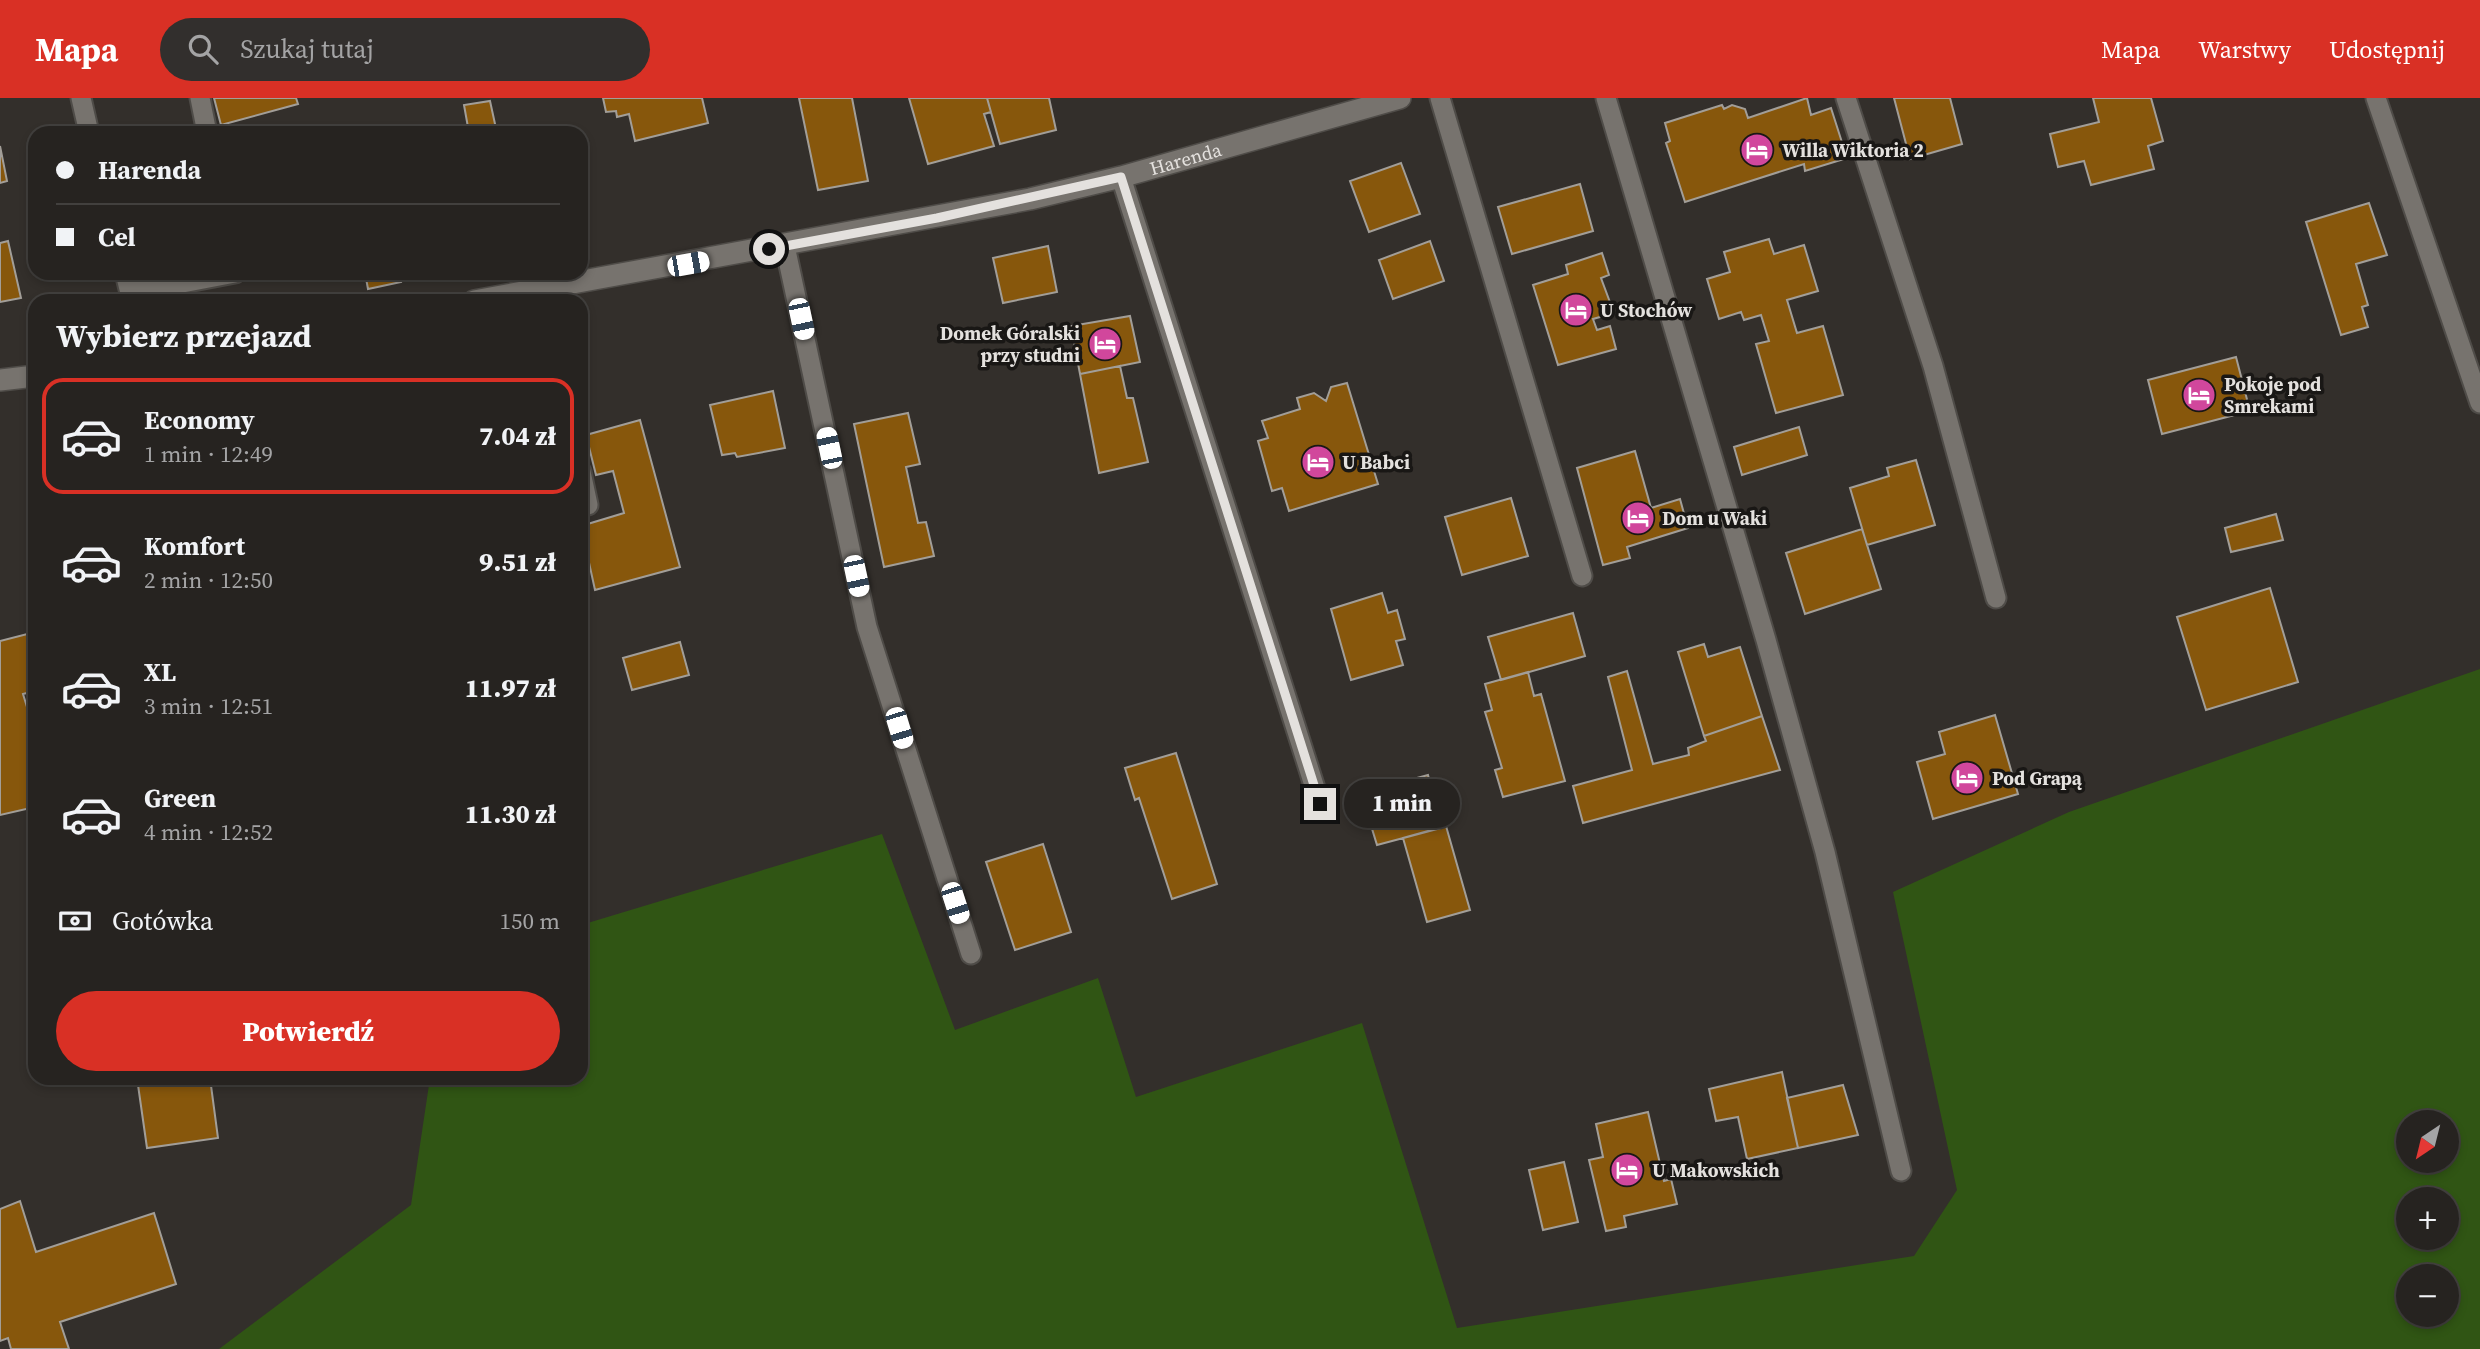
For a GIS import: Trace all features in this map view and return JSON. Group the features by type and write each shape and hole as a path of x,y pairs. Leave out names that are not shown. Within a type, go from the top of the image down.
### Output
{"street":[{"name":"Harenda","path":"549,294 937,218 1121,177 1401,98"},
{"path":"0,380 28,377"}],"lane":[{"path":"81,98 87,126"},
{"path":"200,98 206,126"},
{"path":"1440,98 1582,576"},
{"path":"1606,98 1814,812 1901,1171"},
{"path":"1846,98 1933,366 1996,598"},
{"path":"2376,98 2480,403"},
{"path":"1121,177 1320,804"},
{"path":"786,246 867,627 971,954"},
{"path":"144,294 204,280"}],"green space":[{"path":"2480,669 2480,1349 219,1349 411,1205 429,1085 588,1085 588,923 882,834 955,1030 1098,978 1136,1097 1362,1023 1457,1328 1914,1256 1957,1190 1893,892 2069,812"}],"building":[{"path":"214,98 296,98 298,104 221,125"},
{"path":"603,98 702,98 708,123 635,141 629,114 617,117 616,111 606,112"},
{"path":"799,98 852,98 868,181 818,190"},
{"path":"909,98 987,98 991,112 984,114 994,146 928,164"},
{"path":"987,98 1049,98 1056,130 1000,144"},
{"name":"Willa Wiktoria 2","path":"1807,98 1811,115 1831,108 1847,158 1805,171 1804,164 1685,202 1666,143 1670,141 1665,123 1722,105 1724,109 1732,105 1745,109 1748,118"},
{"path":"1894,98 1950,98 1962,144 1910,159"},
{"path":"2093,98 2151,98 2163,141 2148,146 2154,169 2091,185 2084,161 2058,167 2050,134 2099,122"},
{"path":"490,101 495,126 468,126 464,105"},
{"path":"0,146 7,181 0,183"},
{"path":"1401,163 1420,214 1369,232 1350,181"},
{"path":"1580,184 1593,231 1512,254 1498,207"},
{"path":"2369,203 2387,255 2356,264 2368,305 2362,307 2368,327 2341,335 2306,222"},
{"path":"1769,239 1774,254 1804,245 1818,291 1787,300 1797,333 1823,326 1843,395 1776,413 1756,344 1769,341 1761,315 1744,320 1741,312 1719,319 1707,279 1730,272 1724,252"},
{"path":"8,241 21,298 0,302 0,243"},
{"path":"1430,241 1444,281 1393,299 1379,260"},
{"path":"1048,246 1057,292 1003,303 993,258"},
{"name":"U Stochów","path":"1602,253 1609,275 1601,278 1614,313 1593,319 1597,330 1610,326 1616,349 1558,365 1533,285 1568,274 1566,265"},
{"path":"366,280 401,280 401,282 368,289"},
{"name":"Domek Góralski przy studni","path":"1130,316 1140,362 1080,374 1071,326"},
{"name":"Pokoje pod Smrekami","path":"2236,357 2250,411 2162,434 2148,380"},
{"path":"1120,366 1127,398 1133,398 1148,462 1099,473 1080,374"},
{"name":"U Babci","path":"1347,383 1378,484 1289,511 1282,488 1272,491 1258,441 1268,438 1262,421 1300,409 1297,398 1314,393 1326,401 1331,387"},
{"path":"773,391 785,448 737,457 735,453 722,455 710,405"},
{"path":"908,413 920,464 906,467 918,523 926,522 934,556 884,567 854,424"},
{"path":"640,420 680,567 595,590 588,558 588,524 624,513 613,471 596,475 588,434"},
{"path":"1799,427 1807,455 1742,475 1734,447"},
{"name":"Dom u Waki","path":"1635,451 1651,508 1680,499 1688,528 1627,547 1630,558 1603,565 1577,468"},
{"path":"1916,460 1935,525 1867,545 1850,488 1889,476 1887,468"},
{"path":"1511,498 1528,556 1462,575 1445,517"},
{"path":"2276,514 2283,540 2231,552 2225,528"},
{"path":"1862,529 1881,589 1805,614 1786,553"},
{"path":"2270,588 2298,682 2206,710 2177,617"},
{"path":"1382,593 1388,613 1397,610 1405,639 1396,641 1403,665 1351,680 1331,609"},
{"path":"1573,613 1585,656 1501,680 1488,637"},
{"path":"28,634 28,693 23,694 28,710 28,809 0,815 0,641"},
{"path":"680,642 689,675 632,690 623,658"},
{"path":"1704,644 1708,657 1740,647 1762,716 1704,736 1678,652"},
{"path":"1627,671 1653,764 1689,755 1688,748 1706,741 1704,736 1762,716 1780,770 1583,823 1573,786 1632,770 1608,677"},
{"path":"1528,672 1534,696 1541,694 1565,781 1503,797 1495,770 1502,768 1485,712 1492,710 1485,684"},
{"name":"Pod Grapą","path":"1995,715 2018,794 1933,819 1917,762 1945,754 1939,732"},
{"path":"1176,753 1217,884 1172,899 1139,798 1135,800 1125,768"},
{"path":"1428,775 1441,828 1377,845 1361,793"},
{"path":"1446,826 1470,910 1427,922 1403,838"},
{"path":"1043,844 1071,932 1015,950 986,862"},
{"path":"1782,1072 1798,1148 1747,1159 1738,1117 1716,1121 1709,1089"},
{"path":"138,1085 211,1085 218,1138 147,1148"},
{"path":"1843,1085 1858,1135 1798,1148 1787,1098"},
{"name":"U Makowskich","path":"1648,1112 1664,1181 1671,1179 1677,1204 1624,1216 1626,1227 1606,1231 1589,1160 1603,1157 1596,1124"},
{"path":"1564,1162 1578,1222 1543,1230 1529,1170"},
{"path":"20,1201 36,1252 154,1213 176,1284 60,1322 69,1349 11,1349 8,1338 0,1341 0,1209"}],"place":[{"name":"Willa Wiktoria 2","path":"1757,150"},
{"name":"U Stochów","path":"1576,310"},
{"name":"Domek Góralski przy studni","path":"1105,344"},
{"name":"Pokoje pod Smrekami","path":"2199,395"},
{"name":"U Babci","path":"1318,462"},
{"name":"Dom u Waki","path":"1638,518"},
{"name":"Pod Grapą","path":"1967,778"},
{"name":"U Makowskich","path":"1627,1170"}],"route":[{"path":"769,249 1030,199 1121,177 1320,804"}]}
